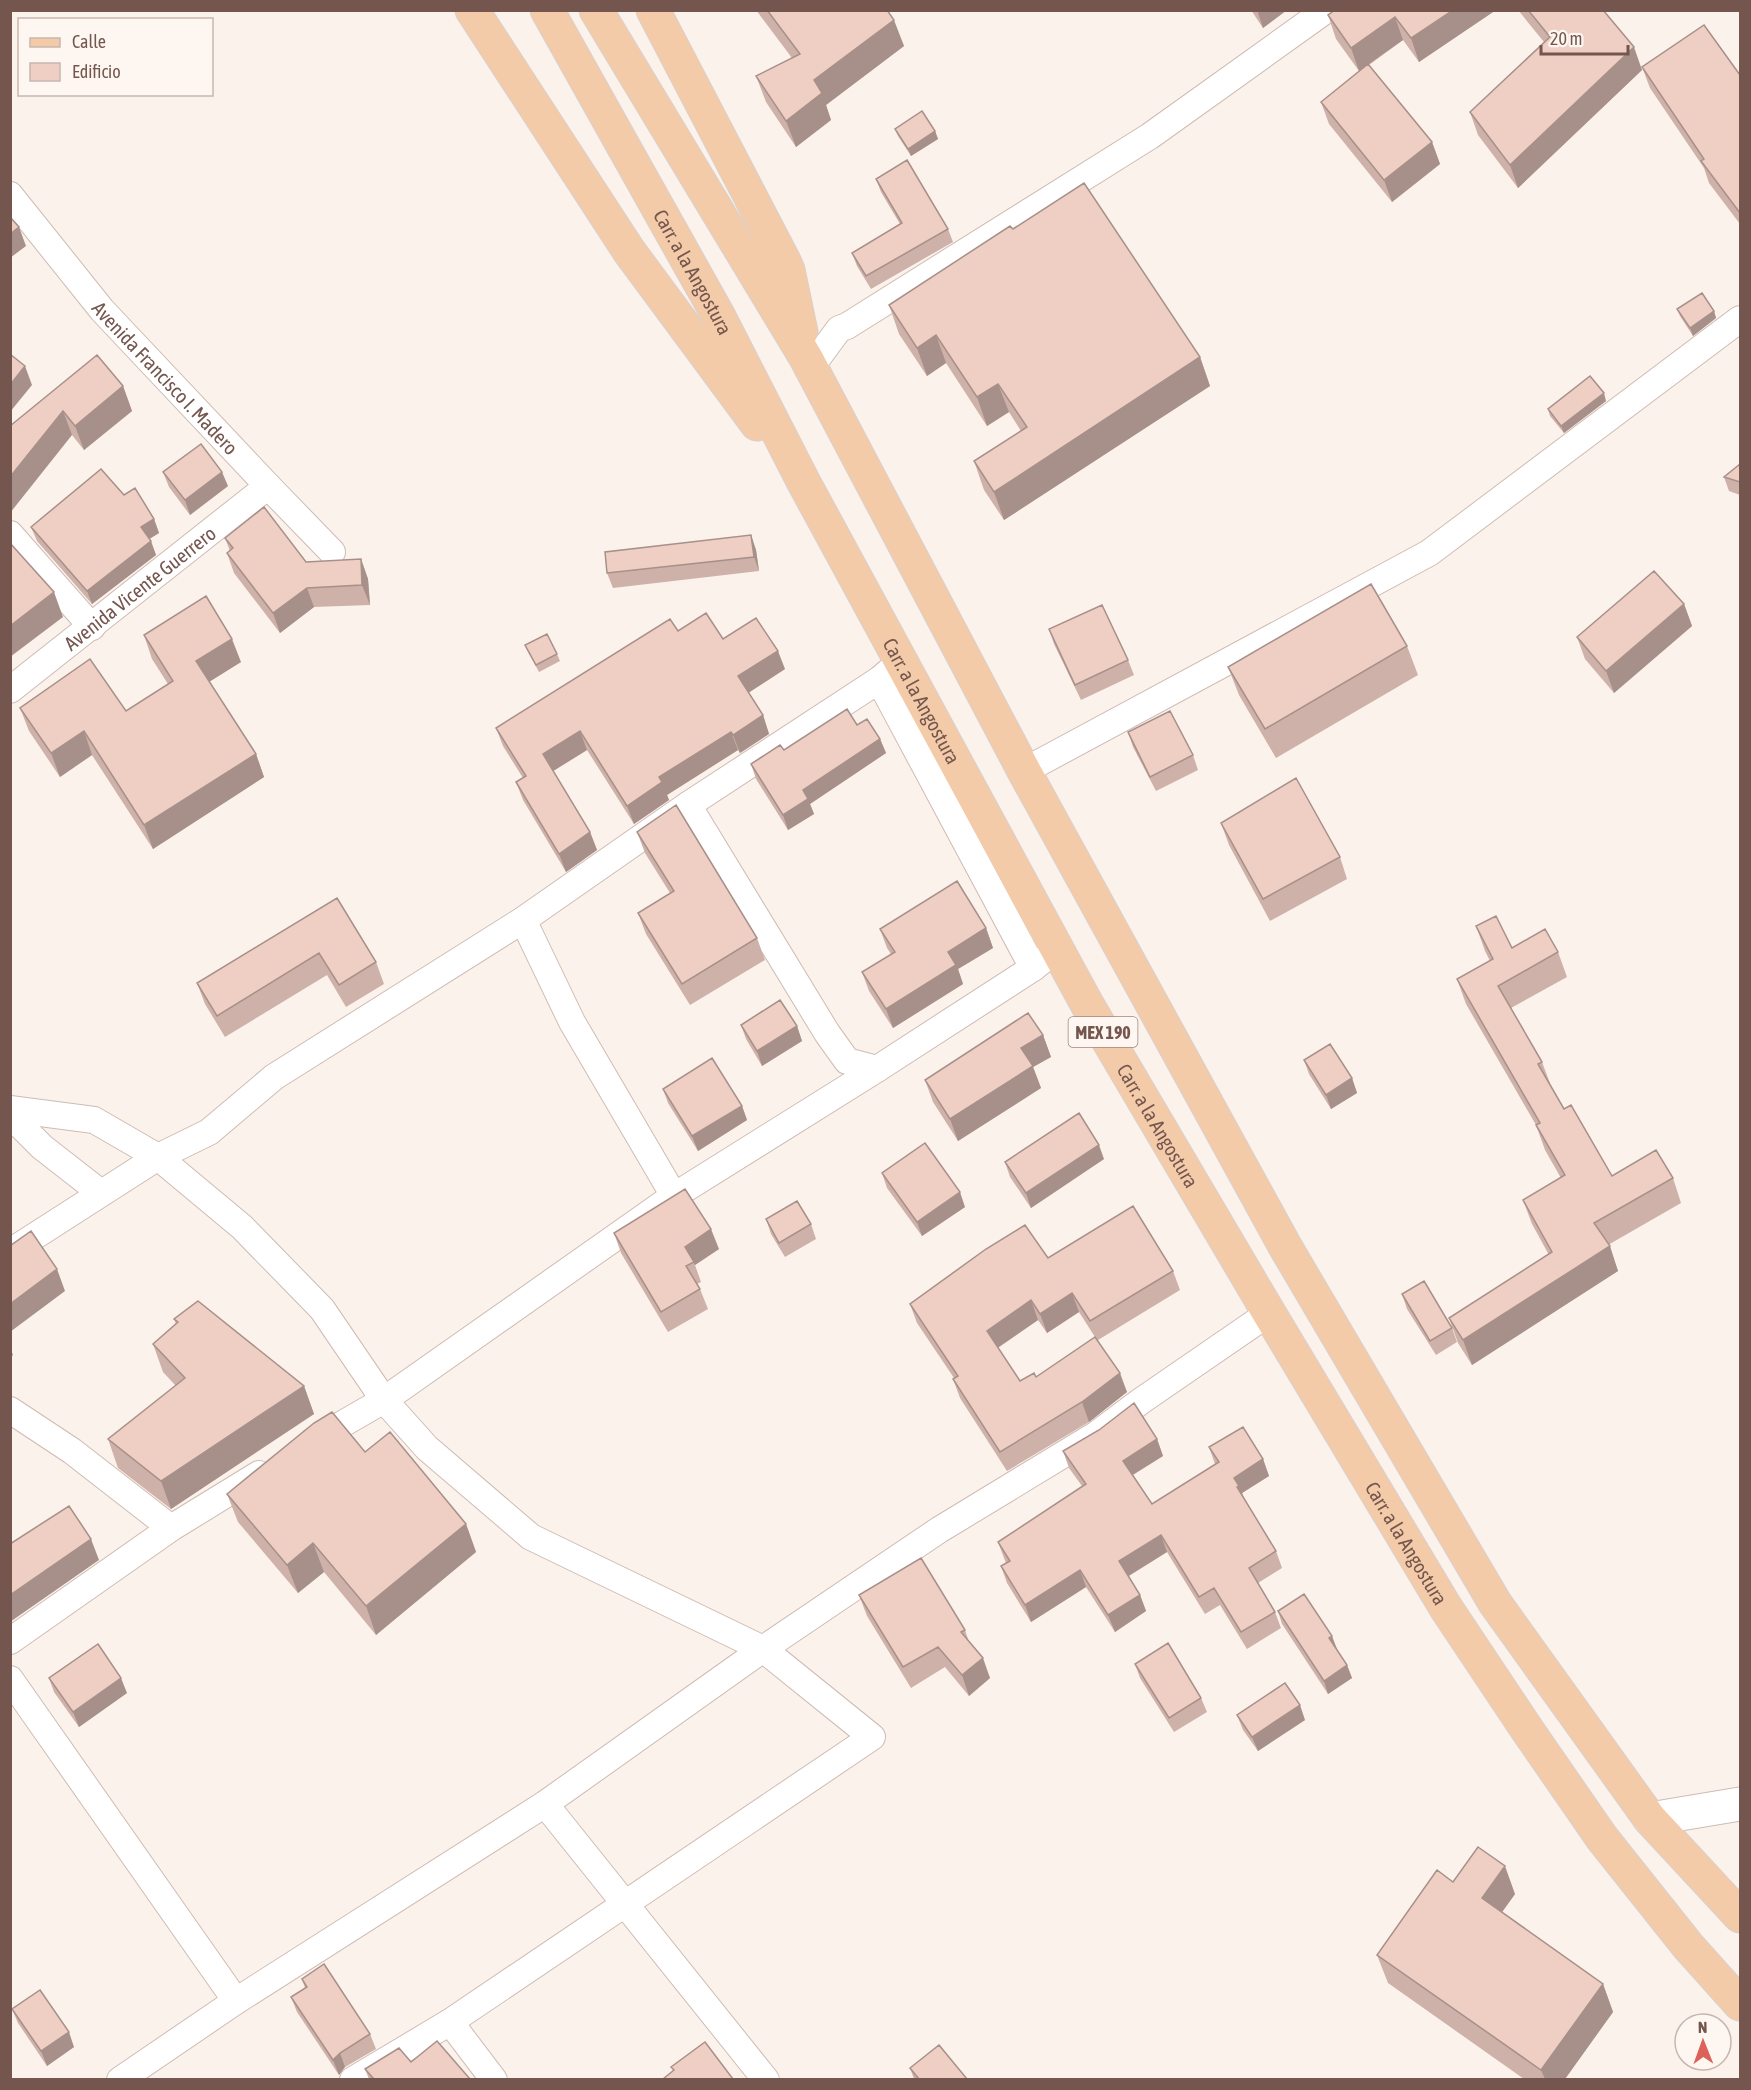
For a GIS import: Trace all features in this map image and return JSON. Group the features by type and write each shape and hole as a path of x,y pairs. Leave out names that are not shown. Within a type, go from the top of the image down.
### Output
{"main road":[{"path":"472,10 629,251 737,399 803,481"},
{"name":"Carr. a la Angostura","path":"547,10 718,315 803,481 889,671 1045,959 1088,1006 1446,1608 1602,1838 1688,1946 1740,2004"},
{"name":"MEX 190","path":"596,10 808,362 1024,771 1286,1248 1496,1604 1650,1819 1740,1916"},
{"path":"653,10 788,270 808,362"}],"street":[{"path":"808,362 839,328 847,327 1150,136 1326,10"},
{"name":"Avenida Francisco I. Madero","path":"10,195 102,310 332,552"},
{"path":"1024,771 1429,553 1740,319"},
{"name":"Avenida Vicente Guerrero","path":"10,690 268,486"},
{"path":"10,534 92,627"},
{"path":"10,1252 158,1157 209,1132 274,1077 523,920 688,805 889,671"},
{"path":"688,805 847,1061 877,1069"},
{"path":"523,920 572,1022 674,1196"},
{"path":"10,1641 171,1528 384,1400 674,1196 877,1069 1045,959"},
{"path":"10,1109 93,1120 158,1157 242,1227 322,1309 384,1400 427,1448 531,1537 763,1649 872,1737 450,2022 353,2079"},
{"path":"10,1115 42,1147 101,1193"},
{"path":"120,2079 236,2001 544,1804 763,1649 939,1530 1097,1434 1269,1313"},
{"path":"10,1410 72,1451 171,1528"},
{"path":"10,1679 236,2001"},
{"path":"544,1804 766,2079"},
{"path":"1650,1819 1740,1804"},
{"path":"450,2022 494,2079"}],"building":[{"path":"767,10 887,10 894,20 814,80 822,93 786,121 756,76 800,54"},
{"path":"1335,10 1453,10 1411,38 1395,17 1351,48 1328,15"},
{"path":"1528,10 1603,10 1634,47 1510,165 1470,112 1550,37"},
{"path":"1704,25 1740,75 1740,213 1701,161 1704,159 1642,67"},
{"path":"1368,64 1432,142 1384,180 1321,102"},
{"path":"922,111 935,131 908,149 895,129"},
{"path":"907,160 948,229 866,276 852,253 902,223 876,179"},
{"path":"1084,183 1200,357 994,492 974,461 1027,427 998,384 977,397 936,335 917,348 889,305 1010,226 1013,229"},
{"path":"10,217 19,227 10,234"},
{"path":"1702,293 1714,311 1690,328 1677,309"},
{"path":"10,354 25,366 10,385"},
{"path":"97,355 123,386 75,426 63,411 10,477 10,426"},
{"path":"1590,376 1604,393 1561,426 1548,409"},
{"path":"201,444 222,472 185,500 163,472"},
{"path":"1740,464 1740,482 1724,477"},
{"path":"101,469 124,495 135,488 154,519 141,527 151,541 87,591 31,527"},
{"path":"264,507 306,562 361,559 362,585 307,588 273,613 227,553 233,548 225,538"},
{"path":"751,535 754,557 607,573 605,552"},
{"path":"10,543 54,592 10,626"},
{"path":"1654,571 1684,604 1606,671 1577,637"},
{"path":"1371,584 1407,646 1265,729 1228,667"},
{"path":"206,596 232,639 196,661 256,754 144,825 84,731 51,753 20,708 90,659 126,711 173,681 144,635"},
{"path":"1102,605 1128,660 1075,685 1049,629"},
{"path":"706,613 723,639 756,618 778,651 738,676 763,715 733,735 731,732 659,777 662,782 627,806 580,731 543,754 590,832 559,854 516,782 526,776 496,728 670,619 678,631"},
{"path":"547,634 557,654 536,665 525,645"},
{"path":"847,709 857,725 867,719 880,739 803,790 808,799 783,815 751,764 780,745 784,750"},
{"path":"1170,711 1193,755 1150,777 1128,732"},
{"path":"1296,778 1340,857 1263,899 1221,823"},
{"path":"676,805 757,938 682,984 638,913 674,891 637,832"},
{"path":"957,881 986,928 948,952 956,965 886,1009 862,972 895,952 880,929"},
{"path":"337,898 376,962 339,985 319,953 217,1016 197,983"},
{"path":"1496,916 1512,948 1545,929 1558,952 1498,986 1542,1062 1538,1064 1564,1109 1571,1105 1612,1176 1656,1150 1673,1178 1594,1223 1610,1246 1463,1340 1449,1318 1552,1252 1523,1200 1565,1175 1536,1125 1540,1123 1457,979 1493,959 1476,926"},
{"path":"780,1000 797,1026 757,1051 741,1025"},
{"path":"1028,1013 1043,1035 1021,1048 1033,1066 950,1119 925,1080"},
{"path":"1330,1044 1352,1078 1326,1095 1304,1060"},
{"path":"712,1058 742,1106 692,1136 663,1089"},
{"path":"1079,1113 1099,1145 1026,1193 1005,1162"},
{"path":"925,1143 960,1192 917,1222 882,1173"},
{"path":"685,1189 711,1229 685,1247 694,1262 686,1266 700,1289 661,1312 614,1233"},
{"path":"797,1201 811,1224 779,1243 766,1219"},
{"path":"1133,1206 1173,1271 1090,1321 1072,1293 1040,1314 1031,1300 987,1331 1020,1381 1034,1373 1036,1377 1095,1337 1120,1373 1082,1402 1000,1452 953,1379 958,1376 910,1304 986,1249 1025,1225 1048,1258"},
{"path":"31,1231 57,1269 10,1304 10,1246"},
{"path":"1424,1281 1452,1328 1430,1341 1402,1294"},
{"path":"198,1301 304,1386 161,1481 108,1439 185,1378 153,1344 178,1322 174,1319"},
{"path":"1134,1403 1157,1439 1123,1461 1152,1504 1219,1462 1209,1447 1243,1427 1263,1459 1234,1478 1239,1486 1237,1487 1276,1551 1249,1568 1275,1612 1241,1632 1214,1588 1199,1597 1161,1535 1119,1561 1140,1595 1108,1615 1080,1570 1025,1605 1001,1566 1010,1561 998,1542 1086,1484 1063,1451 1099,1430"},
{"path":"332,1412 365,1452 390,1432 466,1524 366,1606 313,1543 287,1565 227,1494 314,1423"},
{"path":"69,1506 91,1539 10,1595 10,1544"},
{"path":"921,1558 965,1630 961,1632 983,1658 962,1675 938,1647 903,1667 859,1595"},
{"path":"1304,1594 1332,1636 1329,1638 1347,1665 1324,1681 1278,1611"},
{"path":"1168,1643 1201,1698 1169,1718 1135,1664"},
{"path":"98,1644 121,1678 73,1712 49,1678"},
{"path":"1285,1683 1300,1705 1252,1737 1237,1715"},
{"path":"1478,1847 1505,1866 1482,1898 1603,1984 1541,2070 1377,1955 1437,1870 1453,1882"},
{"path":"324,1964 370,2034 333,2060 291,1997 307,1987 302,1979"},
{"path":"40,1990 69,2032 41,2051 12,2009"},
{"path":"437,2041 470,2079 374,2079 365,2069 399,2048 411,2062"},
{"path":"705,2042 733,2079 663,2079 674,2070 671,2067"},
{"path":"939,2045 967,2079 919,2079 910,2068"}]}
